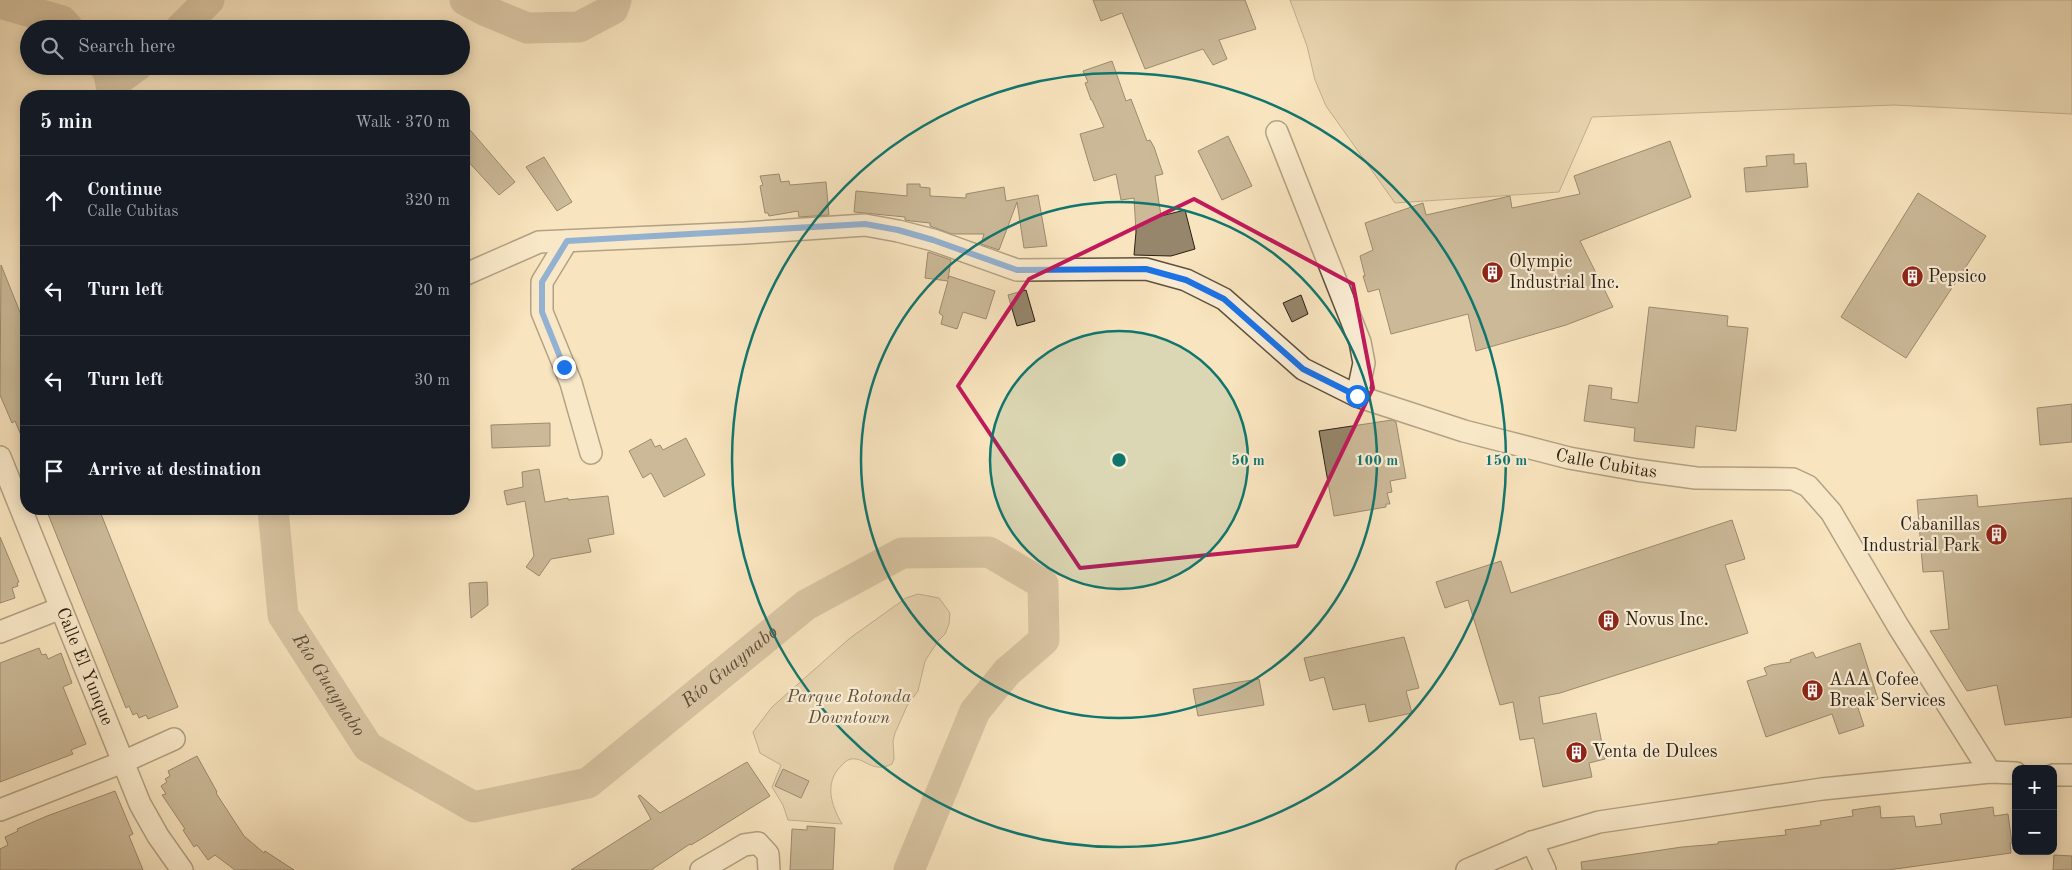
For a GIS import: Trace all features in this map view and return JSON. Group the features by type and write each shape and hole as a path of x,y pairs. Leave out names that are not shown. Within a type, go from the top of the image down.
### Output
{"street":[{"path":"1276,132 1360,342 1364,363 1357,396"},
{"name":"Calle Cubitas","path":"470,272 539,242 865,224 898,230 933,240 1017,270 1146,269 1186,280 1224,299 1303,369 1357,396 1464,431 1569,458 1696,478 1793,479 1806,485 1830,512 1898,626 1990,772"},
{"path":"567,241 542,282 542,312 571,383 591,453"},
{"name":"Calle El Yunque","path":"1,460 20,507"},
{"name":"Calle El Yunque","path":"23,515 140,804 158,836 182,870"},
{"path":"0,632 61,608"},
{"path":"0,810 123,762 174,739"},
{"path":"1467,870 1532,842 1599,822 1822,789 1990,772 2012,773"},
{"path":"2057,775 2072,775"},
{"path":"1532,842 1545,870"},
{"path":"701,870 744,845 758,844 768,854 769,870"}],"highlighted area":[{"path":"1194,199 1353,284 1373,388 1297,546 1080,568 958,386 1029,279"}],"green space":[{"path":"1290,0 2072,0 2072,114 1894,105 1592,117 1559,192 1395,203 1326,106 1315,80 1307,46"},
{"name":"Parque Rotonda Downtown","path":"918,594 939,598 950,613 949,624 945,634 925,661 918,691 907,706 895,733 893,741 894,759 892,764 879,767 861,760 851,759 841,766 832,780 831,794 832,802 842,824 788,820 783,805 772,787 781,765 760,753 753,732 772,707 850,638 906,598"}],"building":[{"path":"1093,0 1245,0 1256,29 1219,40 1227,59 1213,65 1203,49 1145,69 1122,13 1101,21"},
{"path":"1112,61 1126,101 1131,99 1147,141 1150,140 1154,147 1163,174 1155,176 1161,216 1185,210 1195,249 1171,256 1134,255 1136,232 1134,198 1121,200 1116,174 1094,181 1080,134 1104,127 1091,100 1085,83 1088,82 1083,71"},
{"path":"470,130 515,182 499,195 470,164"},
{"path":"1228,136 1252,186 1222,200 1198,151"},
{"path":"1670,141 1691,197 1580,241 1613,307 1566,325 1476,351 1468,314 1391,334 1379,289 1368,292 1363,276 1365,276 1360,256 1373,250 1365,223 1423,203 1426,215 1510,196 1512,208 1580,194 1574,176"},
{"path":"1794,154 1794,164 1806,163 1808,187 1746,192 1744,168 1767,166 1766,156"},
{"path":"544,157 572,202 557,211 526,167"},
{"path":"779,174 781,182 789,181 790,185 826,182 829,215 799,217 798,211 769,216 768,213 765,213 760,186 763,185 760,176"},
{"path":"907,184 920,184 920,187 930,188 930,196 966,198 966,194 1004,187 1006,201 1038,195 1047,246 1024,248 1017,202 999,250 981,244 984,234 952,234 930,226 930,223 905,220 905,217 854,212 856,191 907,196"},
{"name":"Pepsico","path":"1918,193 1986,236 1906,358 1841,317"},
{"path":"928,252 951,260 948,279 949,276 995,291 986,319 963,312 957,329 941,324 943,316 939,313 948,281 925,278"},
{"path":"1,265 20,312 20,433 15,421 12,423 0,395"},
{"path":"1026,290 1035,321 1017,326 1008,295"},
{"path":"1301,295 1308,314 1292,322 1283,303"},
{"path":"1649,307 1728,316 1727,326 1748,328 1736,431 1696,426 1694,448 1634,441 1635,428 1584,421 1589,385 1612,388 1611,399 1638,403"},
{"path":"2072,404 2072,442 2040,445 2037,408"},
{"path":"1392,420 1396,422 1406,478 1390,481 1392,492 1387,493 1390,504 1386,504 1386,507 1334,516 1319,431"},
{"path":"550,423 550,446 492,448 491,425"},
{"path":"686,438 705,475 664,497 651,473 643,478 629,451 651,439 655,447 660,445 663,450"},
{"path":"539,469 545,502 568,498 568,500 608,496 614,534 588,539 591,552 551,559 539,576 526,567 534,556 525,501 507,505 504,491 523,487 522,472"},
{"path":"1977,495 1978,507 2072,498 2072,717 2005,725 1997,685 1967,691 1930,631 1949,629 1943,571 1923,572 1917,500"},
{"path":"48,515 101,515 178,707 148,719 146,715 139,718 137,713 133,715 129,706 126,708"},
{"name":"Novus Inc.","path":"1732,520 1745,559 1725,565 1748,633 1560,693 1539,697 1543,724 1596,713 1605,759 1589,763 1592,777 1543,787 1534,738 1520,740 1513,702 1500,705 1468,600 1445,608 1436,582 1501,561 1511,593"},
{"path":"0,537 19,582 17,583 18,586 12,588 15,598 0,603"},
{"path":"487,582 488,605 471,618 469,583"},
{"path":"1404,637 1419,688 1406,691 1412,713 1369,722 1365,704 1333,710 1324,677 1310,681 1304,658"},
{"name":"AAA Cofee Break Services","path":"1860,643 1878,699 1857,705 1864,726 1839,734 1832,714 1766,737 1747,681 1767,675 1764,668 1771,665 1791,662 1790,660 1813,652 1816,658"},
{"path":"39,648 42,655 46,654 48,659 61,653 72,683 63,687 86,744 71,750 73,754 0,782 0,663"},
{"path":"1259,679 1264,705 1198,716 1193,689"},
{"path":"197,756 216,793 244,836 264,853 265,851 294,870 235,870 215,855 208,860 197,845 194,847 183,830 185,829 162,795 166,794 161,786 167,782 165,779 170,776 168,771"},
{"path":"747,762 770,796 651,870 571,870 651,819 638,796 640,795 660,813"},
{"path":"783,769 809,781 801,798 775,786"},
{"path":"115,791 133,834 129,836 143,870 0,870 0,849 8,845 5,837 18,831 17,829 47,816"},
{"path":"1880,806 1881,818 1914,816 1916,827 1942,824 1940,814 1993,807 1994,816 2008,814 2012,843 2010,843 2011,853 1888,870 1582,870 1581,862 1682,847 1718,844 1718,842 1786,835 1785,830 1821,825 1820,821 1853,816 1852,810"},
{"path":"807,826 835,828 833,870 790,870 792,829 807,830"},
{"path":"2054,855 2072,856 2072,870 2053,870"}],"waterway":[{"path":"189,20 209,0"},
{"path":"465,0 527,28 579,27 613,9 616,0"},
{"name":"Río Guaynabo","path":"0,3 59,20"},
{"name":"Río Guaynabo","path":"109,75 113,90"},
{"path":"111,85 125,75"},
{"name":"Río Guaynabo","path":"274,515 283,615 368,747 474,807 588,783 806,605 902,553 989,552 1043,584 1044,640 1007,672 975,711 909,870"}],"place":[{"name":"Olympic Industrial Inc.","path":"1493,272"},
{"name":"Pepsico","path":"1912,277"},
{"name":"Cabanillas Industrial Park","path":"1996,535"},
{"name":"Novus Inc.","path":"1609,620"},
{"name":"AAA Cofee Break Services","path":"1813,690"},
{"name":"Venta de Dulces","path":"1576,752"}],"route":[{"path":"564,367 542,312 542,282 567,241 865,224 898,230 933,240 1017,270 1098,271 1146,269 1186,280 1224,299 1303,369 1357,396"}]}
